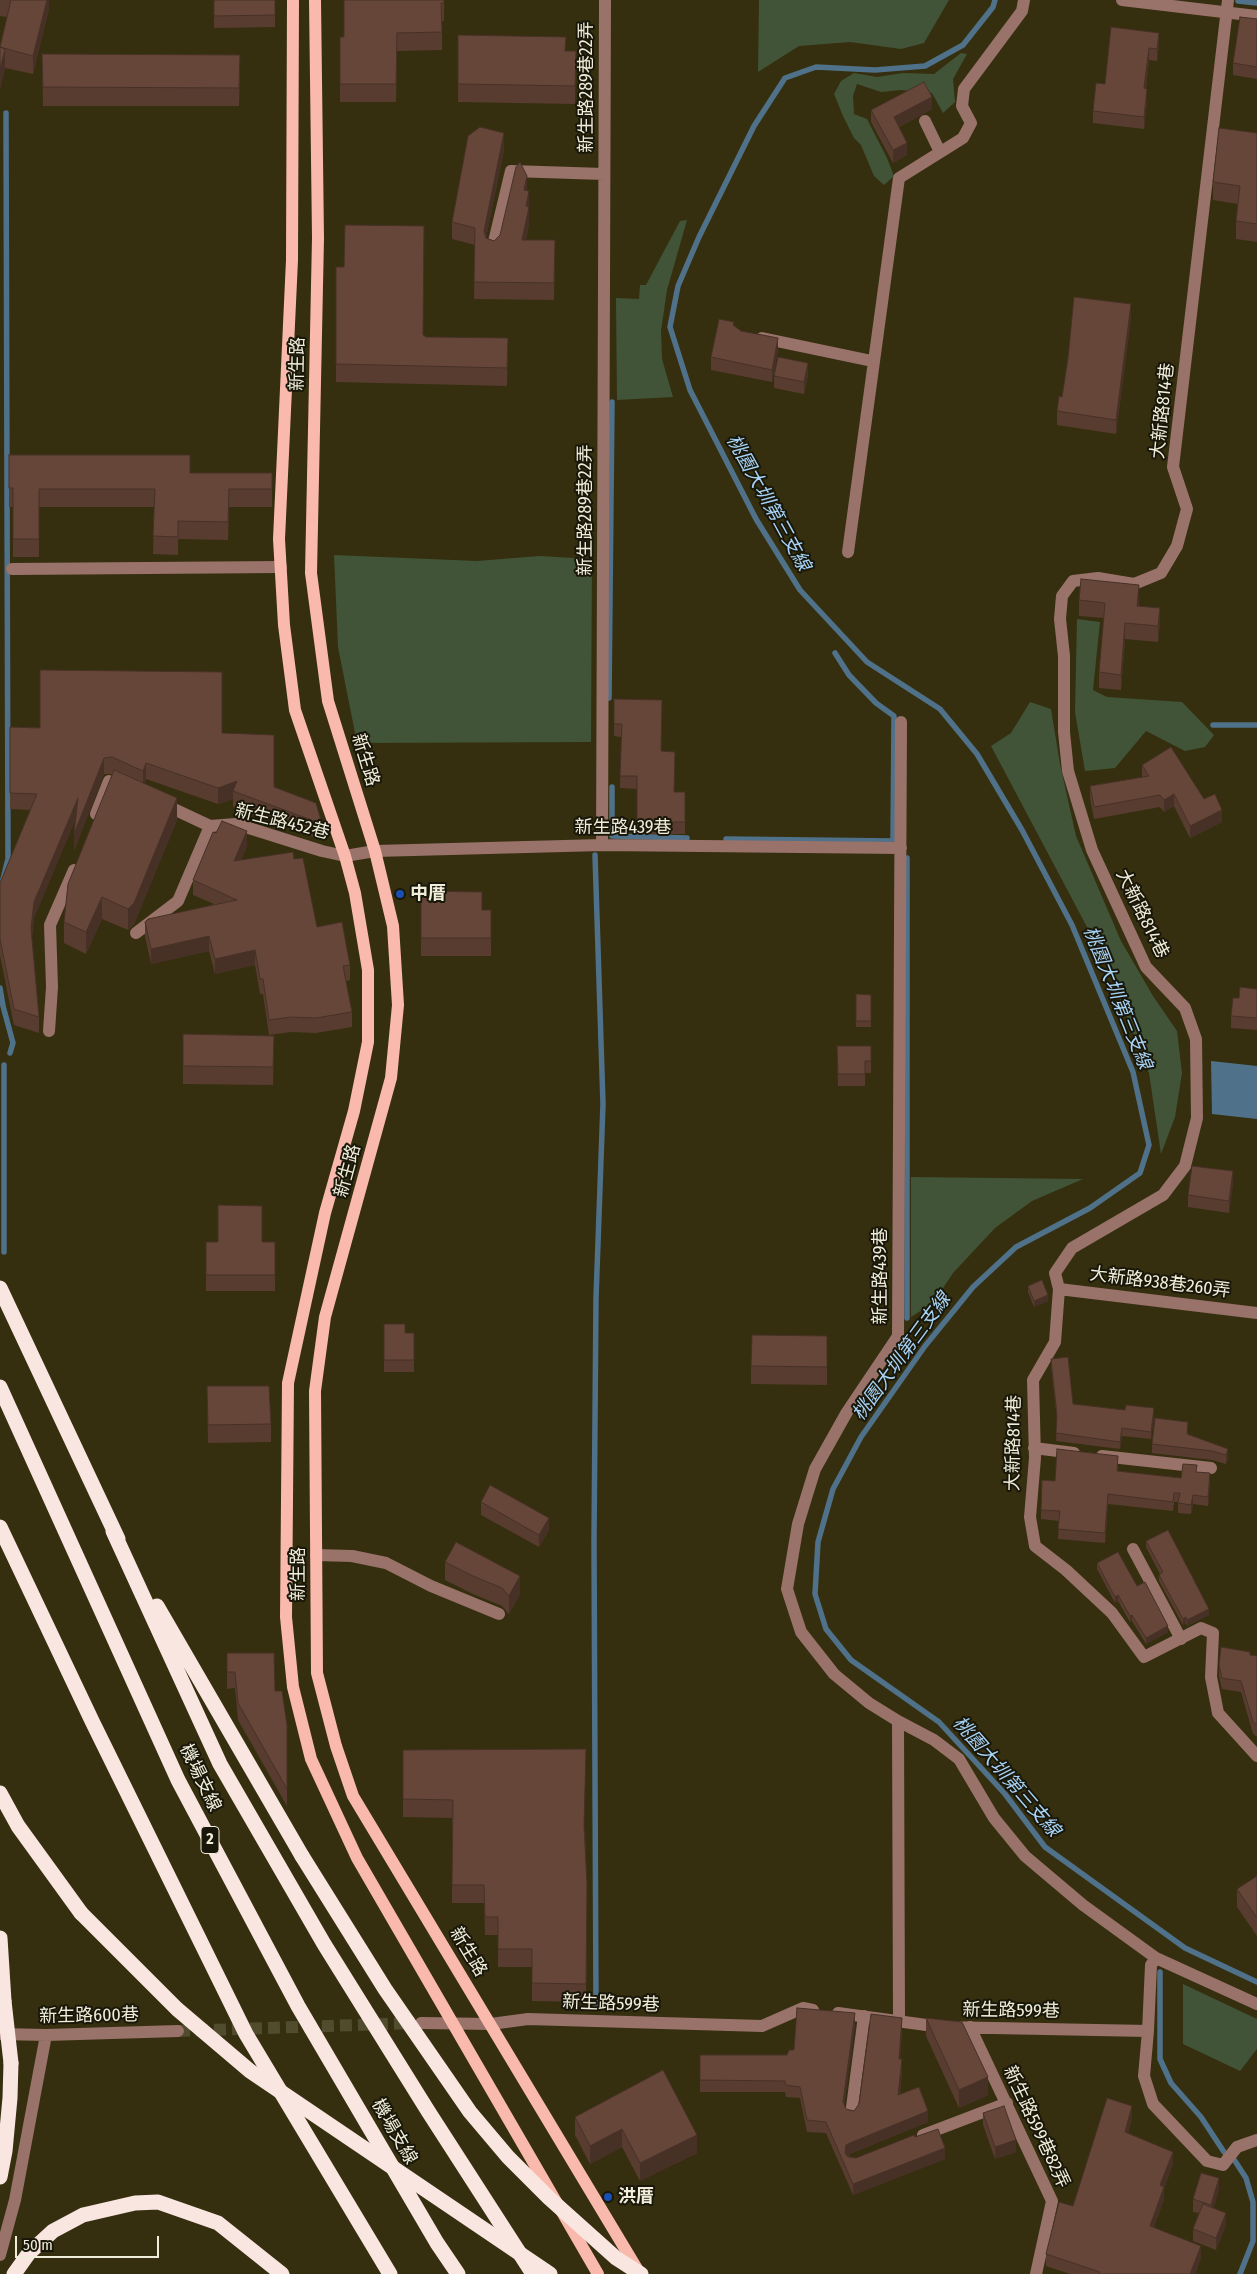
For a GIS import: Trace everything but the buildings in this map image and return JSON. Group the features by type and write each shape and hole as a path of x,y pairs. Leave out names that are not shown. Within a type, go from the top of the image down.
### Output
{"highway":[{"path":"0,1288 220,1764 324,1944 533,2274"},
{"name":"機場支線","path":"0,1386 178,1780 298,2006 432,2235 458,2274"},
{"path":"0,1527 92,1721 246,2034 390,2274"},
{"path":"113,1531 302,1856 385,1989 470,2112 508,2157 549,2198 616,2258 640,2274"},
{"path":"0,1793 18,1826 81,1913 177,2009 250,2071 550,2274"},
{"path":"0,1938 11,2063 5,2151 0,2177"},
{"path":"14,2274 29,2253 53,2231 83,2215 135,2203 158,2202 218,2223 282,2274"}],"main road":[{"name":"新生路","path":"292,0 292,260 279,539 284,625 295,710 345,856 355,893 368,970 368,1042 354,1111 325,1213 288,1383 287,1627 293,1687 311,1759 358,1858 598,2274"},
{"name":"新生路","path":"316,0 318,238 311,573 328,701 375,851 392,926 398,1005 391,1078 325,1317 315,1391 317,1673 336,1746 354,1796 640,2274"}],"street":[{"name":"新生路289巷22弄","path":"602,845 605,0"},
{"path":"848,552 872,361 899,178 963,138 971,123 962,106 964,89 1022,11 1024,0"},
{"path":"1122,0 1227,6 1257,16"},
{"name":"大新路814巷","path":"1227,6 1173,466 1187,509 1177,546 1161,573 1134,584 1098,578 1073,581 1062,596 1060,619 1064,656 1064,732 1068,771 1092,850 1146,967 1185,1008 1196,1039 1197,1118 1185,1166 1163,1195 1072,1248 1055,1273 1059,1289 1055,1342 1032,1380 1034,1448 1030,1517 1036,1546 1066,1570 1112,1613 1144,1657 1201,1628 1213,1633 1211,1677 1218,1713 1257,1756"},
{"path":"925,121 940,152"},
{"name":"新生路289巷22弄","path":"492,250 511,170 604,174"},
{"path":"752,336 872,361"},
{"path":"12,569 281,567"},
{"name":"新生路439巷","path":"901,722 898,1336 847,1412 815,1469 798,1524 787,1590 801,1632 834,1674 869,1703 934,1740 959,1759 994,1818 1026,1856 1083,1904 1156,1958"},
{"path":"92,824 109,780 134,792"},
{"name":"新生路452巷","path":"151,799 210,826 236,824 322,851 345,856"},
{"name":"新生路452巷","path":"136,933 178,901 210,826"},
{"name":"新生路439巷","path":"345,856 375,851 602,845 901,848"},
{"path":"49,1031 52,988 50,925 79,858"},
{"name":"大新路938巷260弄","path":"1059,1289 1257,1312"},
{"path":"1034,1448 1211,1468"},
{"path":"1133,1549 1181,1639"},
{"path":"316,1554 352,1556 386,1563 431,1586 500,1614"},
{"path":"898,1721 899,2021"},
{"path":"1257,2004 1156,1958 1151,1965 1144,2076 1154,2104 1207,2161 1223,2165 1236,2147 1257,2140"},
{"name":"新生路599巷","path":"453,2023 491,2024 528,2019 762,2026 803,2008 941,2027 1148,2031"},
{"path":"851,2114 864,2016"},
{"path":"422,2022 453,2023"},
{"name":"新生路599巷82弄","path":"970,2027 1052,2201 1036,2274"},
{"name":"新生路600巷","path":"0,2034 46,2035 178,2031"},
{"path":"0,2255 15,2200 46,2035"},
{"path":"907,2142 1007,2103"}],"green space":[{"path":"759,0 949,0 924,43 901,49 850,42 799,46 758,72"},
{"path":"961,53 967,54 953,79 955,102 943,113 932,93 901,90 881,92 857,84 853,96 854,114 867,119 894,176 884,185 874,176 861,145 854,138 843,116 834,94 841,81 854,73 877,77 903,73 934,74"},
{"path":"687,220 667,290 661,331 662,359 673,397 617,400 616,298 639,299 640,285 646,285 680,221"},
{"path":"334,555 477,561 539,556 592,559 591,742 357,743 338,647"},
{"path":"1077,619 1100,622 1093,690 1107,697 1182,702 1214,735 1205,747 1185,751 1146,731 1115,768 1085,771 1075,712"},
{"path":"1030,702 1051,709 1060,764 1076,836 1121,941 1153,996 1177,1031 1182,1073 1175,1117 1161,1154 1149,1073 1105,961 991,746 1011,733"},
{"path":"911,1177 1083,1179 1032,1201 995,1228 953,1273 933,1303 911,1317"},
{"path":"1183,1984 1257,2019 1257,2049 1240,2071 1183,2044"}],"water":[{"path":"1211,1061 1257,1066 1257,1119 1212,1114"}],"waterway":[{"name":"桃園大圳第三支線","path":"995,0 993,7 963,45 925,66 875,70 816,67 785,78 754,126 699,237 678,286 670,327 690,390 756,519 800,590 867,662 940,709 977,754 1022,830 1072,925 1133,1072 1149,1145 1140,1173 1090,1208 1016,1247 973,1287 925,1346 861,1437 833,1489 818,1542 815,1594 826,1629 851,1660 939,1722 1005,1794 1045,1847 1185,1948 1257,1982"},
{"path":"1238,1 1257,3"},
{"path":"0,891 8,859 6,113"},
{"path":"609,698 612,402"},
{"path":"726,839 893,841 894,716 876,703 849,675 835,653"},
{"path":"1213,725 1257,725"},
{"path":"612,787 612,836 687,838"},
{"path":"595,855 603,1104 596,1298 594,1540 596,2007"},
{"path":"907,858 907,1318"},
{"path":"0,988 13,1043 10,1053"},
{"path":"4,1065 4,1252"},
{"path":"1160,1972 1160,2059 1171,2083 1201,2117 1224,2152"},
{"path":"1235,2161 1246,2178 1253,2202 1253,2241 1240,2274"}],"tunnel":[{"path":"178,2031 415,2023"}],"place":[{"name":"中厝","path":"400,894"},
{"name":"洪厝","path":"608,2197"}]}
